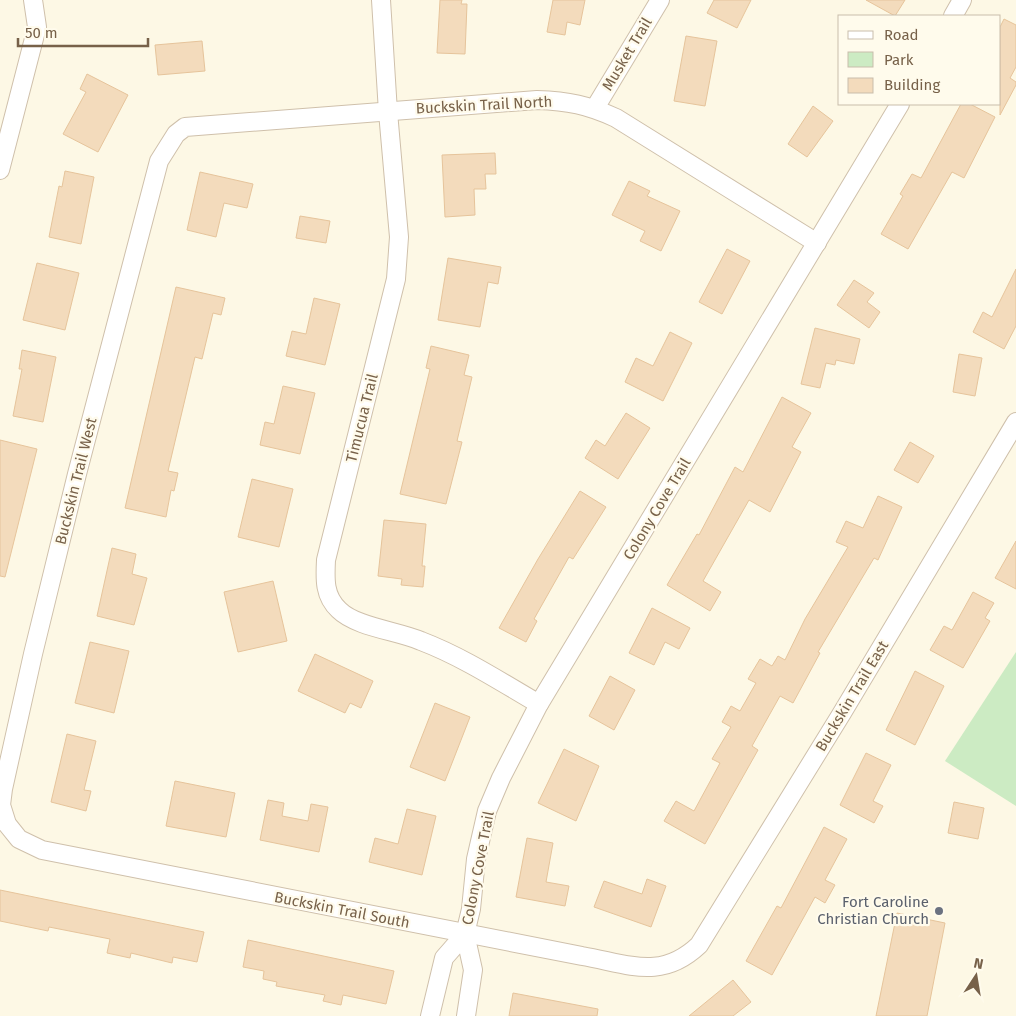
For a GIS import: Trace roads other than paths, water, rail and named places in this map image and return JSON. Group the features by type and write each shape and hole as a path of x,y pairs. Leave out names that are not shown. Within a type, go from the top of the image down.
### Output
{"street":[{"path":"0,170 36,27 33,0"},
{"name":"Timucua Trail","path":"381,0 388,112 399,237 396,279 326,560 325,582 329,597 338,610 349,618 420,640 454,655 539,704"},
{"name":"Musket Trail","path":"595,108 660,0"},
{"path":"954,15 962,0"},
{"name":"Buckskin Trail North","path":"176,134 185,127 537,100 566,101 595,108 616,118 817,243"},
{"name":"Colony Cove Trail","path":"466,1016 473,970 465,934 471,909 476,859 487,811 501,778 539,704 899,105"},
{"name":"Buckskin Trail West","path":"12,832 2,815 1,805 33,654 77,474 159,161 176,134"},
{"name":"Buckskin Trail East","path":"677,962 699,945 842,713 1016,422"},
{"name":"Buckskin Trail South","path":"12,832 19,839 42,850 465,934 651,968 677,962"},
{"name":"Colony Cove Trail","path":"430,1016 444,958 465,934"}],"place":[{"name":"Fort Caroline Christian Church","path":"939,911"}]}
